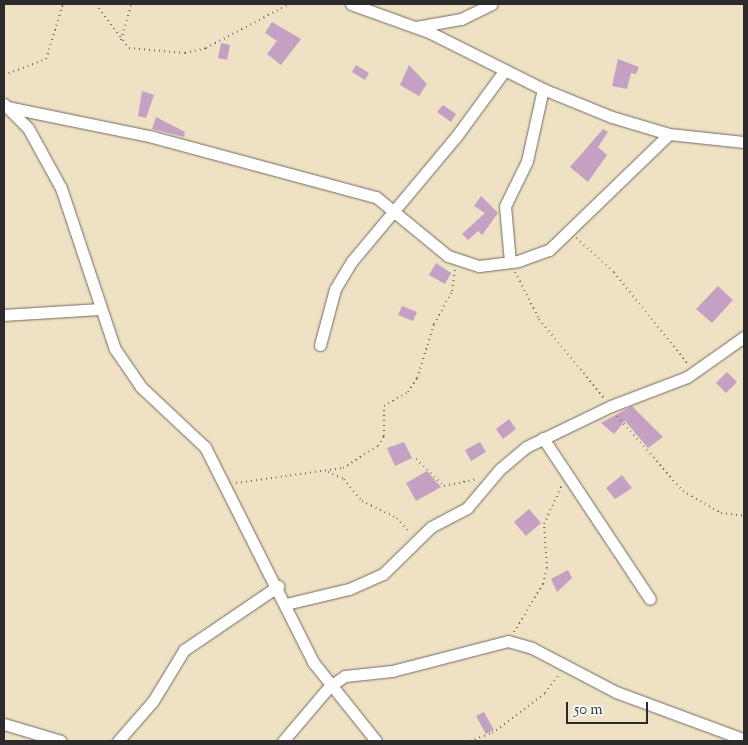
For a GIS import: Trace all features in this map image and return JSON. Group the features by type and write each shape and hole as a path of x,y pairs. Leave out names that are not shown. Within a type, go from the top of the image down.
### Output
{"street":[{"path":"351,4 415,27 543,89 669,134 744,142"},
{"path":"415,27 461,19 492,4"},
{"path":"320,344 342,276 396,212 505,70"},
{"path":"510,262 505,206 527,161 543,89"},
{"path":"6,105 153,137 376,197 454,260 478,266 510,262 549,250 669,134"},
{"path":"6,105 38,143 61,188 99,309 128,370 194,434 225,484 329,687 376,741"},
{"path":"4,315 99,309"},
{"path":"286,604 374,579 444,518 467,508 500,469 542,438 611,406 695,373 744,337"},
{"path":"542,438 570,475 650,599"},
{"path":"118,741 154,701 184,650 278,586"},
{"path":"283,741 329,687 353,674 392,671 503,642 532,648 616,692 741,740"},
{"path":"4,724 61,741"}],"path":[{"path":"4,74 46,59 63,4"},
{"path":"96,4 121,40 141,50 198,51 289,4"},
{"path":"121,40 131,4"},
{"path":"566,233 614,272 695,373"},
{"path":"225,484 328,472 357,463 378,446 384,436 384,406 408,392 417,378 434,324 452,291 454,260"},
{"path":"510,262 539,320 683,491 721,513 744,516"},
{"path":"416,458 444,486 456,487 480,478"},
{"path":"328,472 344,479 362,501 398,518 416,541"},
{"path":"503,642 526,618 542,584 547,568 544,524 552,499 570,475"},
{"path":"470,741 492,733 536,700 564,666"}],"building":[{"path":"272,22 301,39 281,65 267,54 277,41 265,33"},
{"path":"221,43 230,45 227,60 218,58"},
{"path":"618,59 639,67 636,74 631,73 627,89 612,86"},
{"path":"356,65 369,73 365,80 352,72"},
{"path":"409,65 427,84 419,96 400,85"},
{"path":"142,91 154,95 146,118 138,116"},
{"path":"443,105 456,114 451,122 437,112"},
{"path":"156,117 185,132 184,137 152,129"},
{"path":"603,129 608,132 598,147 607,155 588,182 570,167"},
{"path":"481,196 498,213 482,235 478,231 468,240 462,234 485,213 474,206"},
{"path":"436,263 451,273 445,284 429,275"},
{"path":"718,286 733,300 712,323 696,309"},
{"path":"402,306 417,312 413,321 398,315"},
{"path":"727,372 737,382 726,393 716,383"},
{"path":"632,406 663,437 648,448 625,421 614,434 601,423"},
{"path":"509,419 516,429 503,439 496,429"},
{"path":"404,442 412,458 395,466 387,448"},
{"path":"480,442 486,452 471,461 465,450"},
{"path":"427,471 441,487 416,501 406,483"},
{"path":"622,475 632,488 615,499 606,488"},
{"path":"529,509 541,523 526,536 514,522"},
{"path":"568,570 572,578 557,592 551,579"},
{"path":"484,712 494,730 486,734 476,716"}]}
